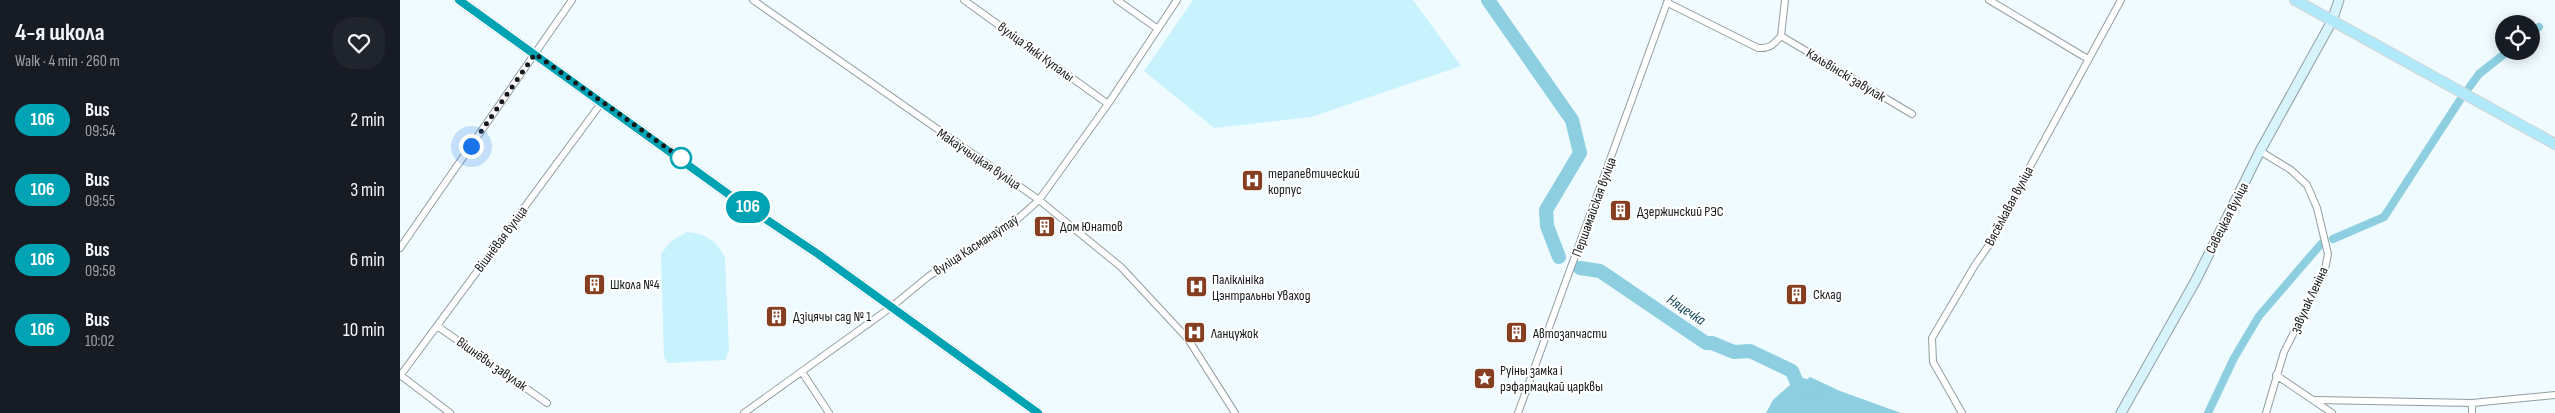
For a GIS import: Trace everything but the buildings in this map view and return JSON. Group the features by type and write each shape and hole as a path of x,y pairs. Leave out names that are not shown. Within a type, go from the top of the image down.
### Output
{"main road":[{"path":"2295,0 2555,144"}],"street":[{"path":"459,0 1038,413"},
{"path":"400,248 572,0"},
{"name":"Макаўчыцкая вуліца","path":"753,0 1039,200 1121,267 1188,339 1235,413"},
{"name":"вуліца Янкі Купалы","path":"964,0 1108,104"},
{"path":"1117,0 1158,29"},
{"name":"вуліца Касманаўтаў","path":"744,413 890,308 950,262 1012,224 1039,200 1108,104 1177,0"},
{"path":"1668,1 1758,48 1766,49 1781,36 1785,0"},
{"path":"1989,0 2088,59"},
{"name":"Вясёлкавая вуліца","path":"1962,413 1933,362 1932,338 1975,265 1994,238 2088,59 2122,0"},
{"name":"Савецкая вуліца","path":"2121,413 2200,272 2260,151 2332,21 2339,0"},
{"name":"Першамайская вуліца","path":"1518,413 1668,1"},
{"name":"Кальвінскі завулак","path":"1781,36 1912,114"},
{"name":"Вішнёвая вуліца","path":"400,375 602,102"},
{"name":"завулак Леніна","path":"2260,151 2291,170 2307,185 2317,208 2328,254 2324,274 2284,352 2266,413"},
{"name":"Вішнёвы завулак","path":"437,326 547,403"},
{"path":"802,372 829,413"},
{"path":"400,375 450,413"},
{"path":"2276,375 2316,400 2332,413"},
{"path":"2316,400 2472,403 2555,395"},
{"path":"2472,403 2472,413"}],"shaded area":[{"path":"1193,0 1413,0 1461,66 1311,117 1214,128 1144,71"},
{"path":"687,232 700,234 710,239 725,258 729,350 725,360 667,363 664,356 661,254 670,242"},
{"path":"1810,377 1840,391 1901,413 1766,413 1773,400 1790,385 1800,385"}],"waterway":[{"name":"Няцечка","path":"1488,0 1572,120 1580,153 1546,210 1547,226 1559,257"},
{"path":"2468,89 2479,74 2497,60"},
{"path":"2333,239 2384,217 2460,100"},
{"path":"2208,413 2234,358 2259,316 2321,244"},
{"name":"Няцечка","path":"1580,268 1600,271 1706,343 1712,343 1734,352 1750,351 1792,371 1797,383 1817,390"}],"bus line":[{"name":"106","path":"459,0 717,184 731,196 818,254 890,308 1038,413"}],"place":[{"name":"терапевтический корпус","path":"1252,181"},
{"name":"Дзержинский РЭС","path":"1621,211"},
{"name":"Дом Юнатов","path":"1044,226"},
{"name":"Школа №4","path":"594,284"},
{"name":"Паліклініка Цэнтральны Уваход","path":"1196,287"},
{"name":"Склад","path":"1797,294"},
{"name":"Дзіцячы сад № 1","path":"777,316"},
{"name":"Ланцужок","path":"1195,333"},
{"name":"Автозапчасти","path":"1517,333"},
{"name":"Руіны замка і рэфармацкай царквы","path":"1484,378"}],"route":[{"path":"471,146 535,54 681,158"}]}
